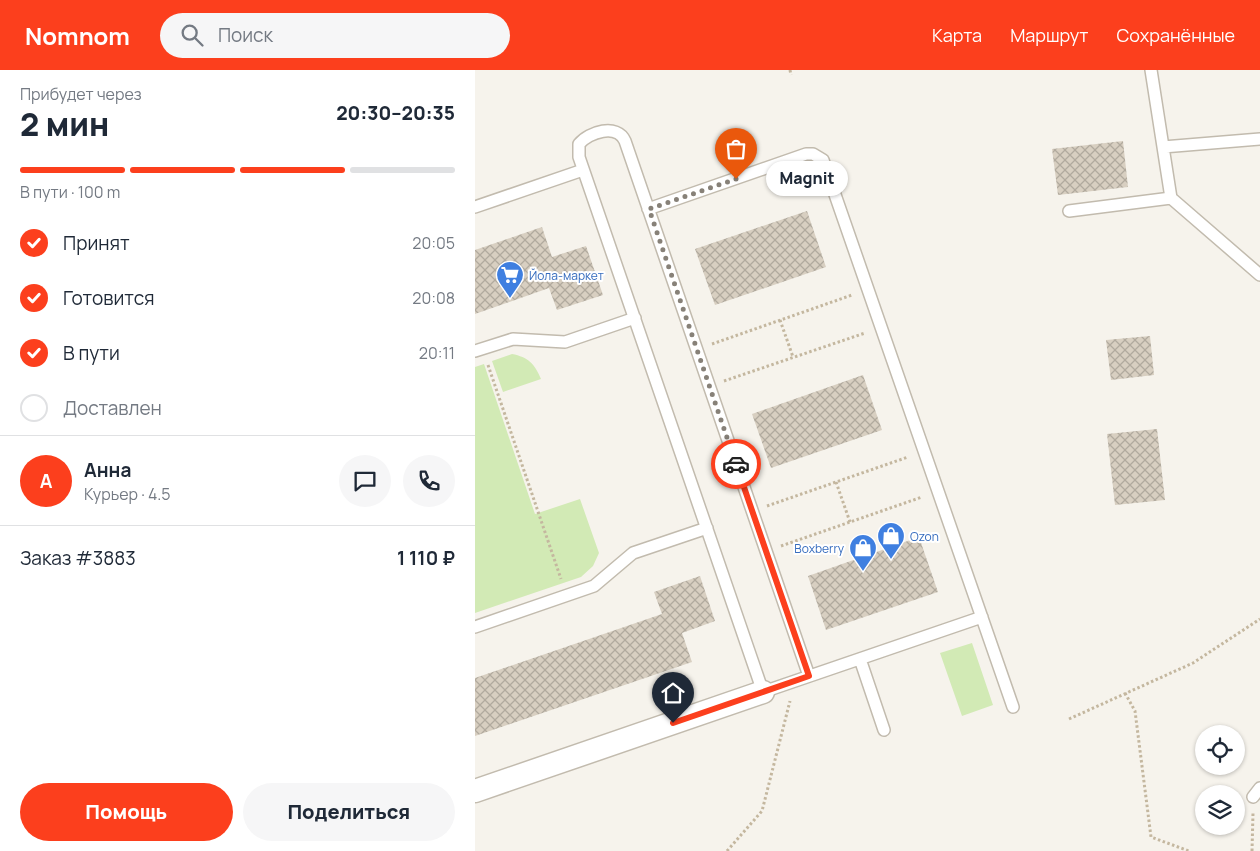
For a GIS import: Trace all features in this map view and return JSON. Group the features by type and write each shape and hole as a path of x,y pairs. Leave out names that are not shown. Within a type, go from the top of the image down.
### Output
{"street":[{"path":"475,791 763,692"}],"lane":[{"path":"1151,70 1171,198 1260,275"},
{"path":"809,676 625,141 618,131 611,130 581,141 578,152 583,170 763,692 981,617"},
{"path":"1163,147 1260,139"},
{"path":"649,209 806,154 813,154 823,160 827,166 1013,707"},
{"path":"475,207 583,170"},
{"path":"1069,210 1171,198"},
{"path":"478,349 513,339 562,343 635,318"},
{"path":"475,627 599,583 633,553 707,528"},
{"path":"860,659 885,730"}],"path":[{"path":"789,70 791,75"},
{"path":"697,349 869,290"},
{"path":"780,320 793,358"},
{"path":"710,386 882,327"},
{"path":"478,349 567,595"},
{"path":"753,511 925,452"},
{"path":"836,482 850,522"},
{"path":"766,551 938,492"},
{"path":"1069,719 1193,663 1260,619"},
{"path":"727,851 762,811 795,681"},
{"path":"1125,693 1135,711 1151,838 1189,851"},
{"path":"1252,851 1256,793"}],"green space":[{"path":"512,354 530,362 541,379 503,392 492,361"},
{"path":"484,364 535,514 580,499 599,553 593,566 581,577 475,613 475,367"},
{"path":"972,643 993,705 962,716 940,653"}],"building":[{"path":"1123,141 1128,187 1058,195 1052,149"},
{"path":"807,211 826,267 715,305 695,249"},
{"path":"542,227 552,257 586,246 603,295 557,310 549,288 475,314 475,250"},
{"path":"1150,336 1154,375 1111,380 1106,340"},
{"path":"863,375 882,430 771,468 752,414"},
{"path":"1157,429 1165,500 1115,505 1107,434"},
{"path":"919,537 938,592 826,630 808,576"},
{"path":"700,576 715,621 682,633 692,662 475,736 475,678 662,614 654,592"}],"way so far":[{"path":"736,179 649,209 736,464"}],"place":[{"name":"Magnit","path":"736,179"},
{"name":"Йола-маркет","path":"510,299"},
{"name":"Ozon","path":"891,560"},
{"name":"Boxberry","path":"863,572"}],"route":[{"path":"673,723 809,676 736,464"}]}
